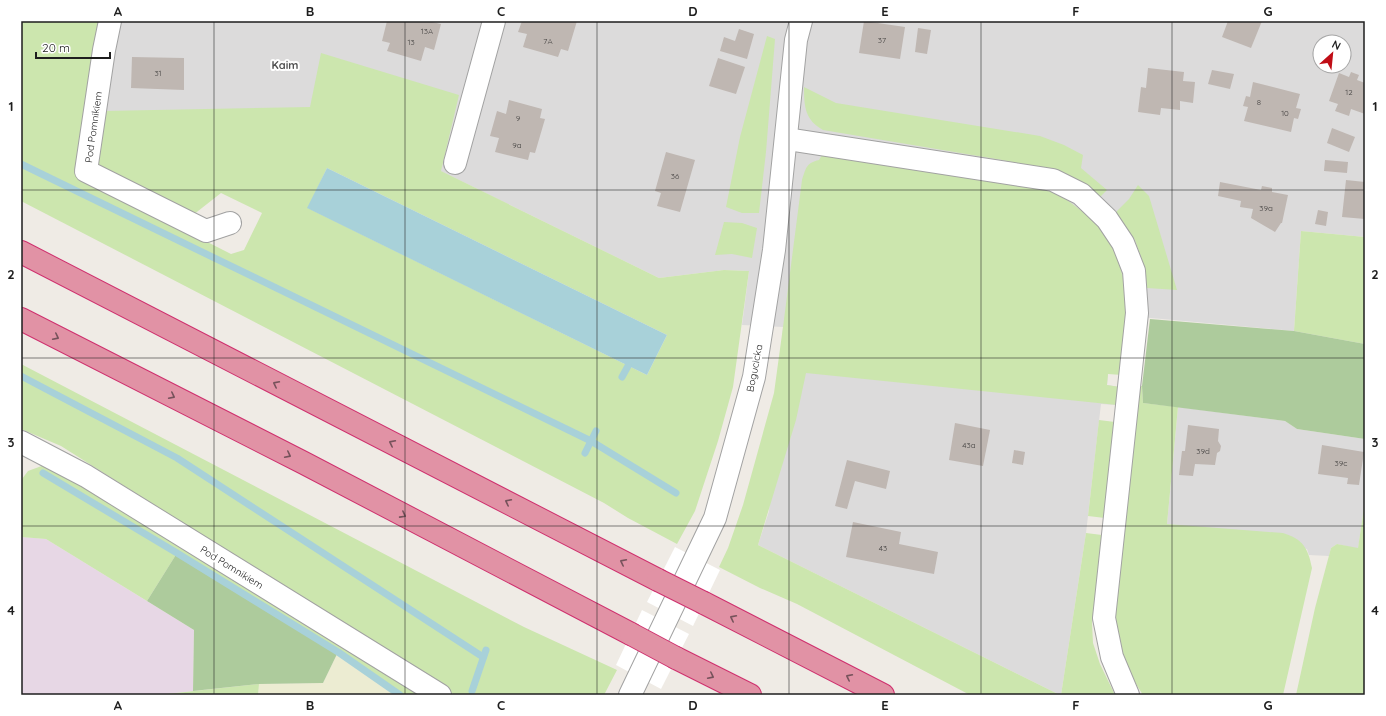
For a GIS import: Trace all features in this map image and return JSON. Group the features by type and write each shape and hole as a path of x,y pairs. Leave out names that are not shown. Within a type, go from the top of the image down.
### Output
{"highway":[{"path":"21,252 884,695"},
{"path":"21,319 311,467 676,658 750,695"}],"street":[{"name":"Pod Pomnikiem","path":"110,21 103,57 86,172 206,231 230,223"},
{"path":"455,163 494,21"},
{"name":"Bogucicka","path":"630,695 716,518 754,377 774,250 787,139 796,40 801,21"},
{"path":"787,139 1053,180 1081,194 1107,219 1123,243 1134,271 1136,313 1104,618 1112,657 1128,695"},
{"name":"Pod Pomnikiem","path":"22,445 86,476 440,695"}],"shaded area":[{"path":"121,21 1365,21 1365,237 1301,231 1294,331 1129,316 1108,374 1107,385 1120,387 1117,405 1101,404 1086,533 1060,695 758,545 769,511 783,327 742,325 749,271 724,270 659,278 310,107 92,165"},
{"path":"1178,407 1285,421 1297,429 1365,439 1365,501 1358,549 1337,544 1331,548 1329,556 1309,555 1307,549 1167,524"},
{"path":"21,537 46,539 194,630 193,691 158,695 21,695"}],"green space":[{"path":"21,21 105,21 75,175 231,254 244,250 262,213 221,193 193,215 92,165 103,111 310,107 321,53 459,95 441,171 659,278 724,270 749,271 733,387 718,441 695,511 677,544 628,518 604,503 21,201","holes":["327,168 667,335 647,375 308,208"]},
{"path":"767,36 775,39 766,152 759,213 742,213 726,207 740,137"},
{"path":"804,87 836,103 1040,136 1064,145 1083,155 1081,168 1107,190 1100,197 1078,183 1051,170 1002,160 823,130 812,122 809,117 804,101"},
{"path":"822,155 1046,189 1067,200 1099,224 1117,256 1127,292 1129,316 1122,375 1108,374 1107,385 1120,387 1117,405 806,373 796,420 758,545 1060,695 970,695 797,604 760,588 719,567 728,548 743,505 774,393 802,180 809,164 819,160"},
{"path":"1138,185 1149,196 1177,290 1147,288 1144,266 1135,240 1116,212 1129,199"},
{"path":"724,222 742,223 757,228 752,258 732,254 715,255"},
{"path":"1301,231 1365,237 1365,344 1294,331"},
{"path":"1150,319 1294,331 1365,344 1365,439 1297,429 1285,421 1143,403 1142,386"},
{"path":"21,364 524,627 617,670 604,695 455,695 61,446 21,429"},
{"path":"1137,386 1142,386 1143,403 1178,407 1167,524 1283,533 1300,541 1304,545 1309,555 1312,568 1283,695 1143,695 1128,669 1118,643 1113,623"},
{"path":"1099,420 1115,422 1105,518 1088,516"},
{"path":"47,464 423,695 400,695 338,652 177,553 147,601 46,539 21,537 22,479 28,471"},
{"path":"1365,501 1365,695 1296,695 1315,608 1331,548 1337,544 1358,548"},
{"path":"1086,533 1102,535 1092,623 1093,643 1100,664 1115,695 1061,695"},
{"path":"177,553 338,652 323,683 259,684 193,691 194,630 147,601"},
{"path":"338,652 400,695 258,695 259,684 323,683"},
{"path":"259,684 258,695 158,695"}],"water":[{"path":"327,168 667,335 647,375 307,208"}],"pier":[{"path":"675,547 720,570 693,626 647,602"},
{"path":"642,610 689,634 661,689 616,665"}],"building":[{"path":"387,21 432,21 441,24 434,50 425,47 421,61 387,51 390,43 382,41"},
{"path":"522,21 577,21 568,51 561,49 558,57 523,47 527,34 518,32"},
{"path":"864,21 905,27 900,59 859,53"},
{"path":"1228,21 1262,21 1251,48 1222,37"},
{"path":"918,28 931,30 927,54 915,52"},
{"path":"739,29 754,34 747,59 720,51 724,37 735,41"},
{"path":"132,57 184,58 184,90 131,88"},
{"path":"718,58 745,67 736,94 709,86"},
{"path":"1148,68 1184,72 1183,81 1195,82 1193,103 1180,101 1180,110 1161,108 1160,115 1138,112 1141,87 1146,88"},
{"path":"1212,70 1234,74 1230,89 1208,84"},
{"path":"1352,72 1359,75 1357,80 1365,83 1365,114 1351,109 1349,116 1335,111 1338,104 1329,101 1339,74 1349,77"},
{"path":"1253,82 1300,94 1296,108 1301,109 1298,119 1294,118 1291,132 1244,121 1248,107 1243,106 1246,96 1250,97"},
{"path":"509,100 542,109 540,118 545,119 535,153 530,152 528,160 495,152 499,138 490,136 497,111 506,114"},
{"path":"1332,128 1355,137 1349,152 1327,143"},
{"path":"666,152 695,160 680,212 657,206 661,193 655,191"},
{"path":"1325,160 1348,162 1347,173 1324,171"},
{"path":"1346,180 1365,182 1365,219 1342,217"},
{"path":"1220,182 1261,190 1262,186 1272,188 1272,192 1288,195 1282,223 1275,232 1251,218 1253,209 1240,207 1241,201 1218,196"},
{"path":"1318,210 1328,212 1326,226 1315,224"},
{"path":"955,423 990,430 983,466 949,460"},
{"path":"1188,425 1219,429 1218,441 1221,446 1220,451 1217,453 1215,465 1195,464 1193,476 1179,475 1182,451 1185,451"},
{"path":"1322,445 1364,452 1359,485 1347,484 1348,478 1318,474"},
{"path":"1014,450 1025,452 1023,465 1012,463"},
{"path":"847,460 890,471 886,489 855,481 847,509 835,506"},
{"path":"853,522 901,532 899,544 938,552 934,574 846,557"}],"waterway":[{"path":"21,164 591,441 676,493"},
{"path":"622,377 628,366"},
{"path":"21,376 177,458 483,657"},
{"path":"585,453 596,431"},
{"path":"43,473 338,652 400,695"},
{"path":"472,691 486,650"}],"district":[{"name":"Kaim","path":"285,65"}]}
